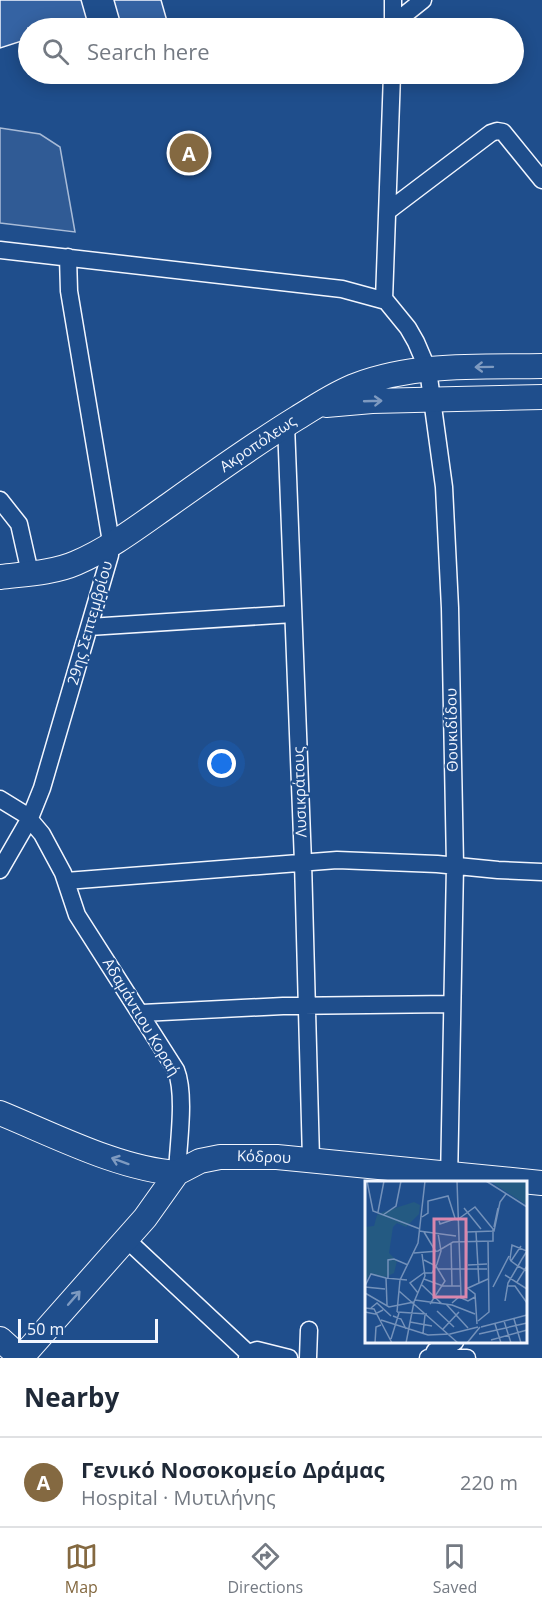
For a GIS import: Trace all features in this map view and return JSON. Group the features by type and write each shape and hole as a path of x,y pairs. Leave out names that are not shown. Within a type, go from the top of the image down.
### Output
{"street":[{"path":"393,0 393,18"},
{"path":"402,18 423,0"},
{"path":"0,250 317,285 384,300 392,84"},
{"path":"388,211 491,133 497,131 503,132 542,180"},
{"name":"29ης Σεπτεμβρίου","path":"0,870 30,818 42,788 110,555 110,536 69,291 68,257"},
{"name":"Θουκιδίδου","path":"384,300 391,305 408,328 428,370 444,487 455,865 446,1180"},
{"path":"315,407 357,384 384,377 428,370 542,366"},
{"name":"Ακροπόλεως","path":"0,577 74,564 110,545 315,407 356,402 542,397"},
{"name":"Λυσικράτους","path":"286,425 303,862 311,1159"},
{"path":"0,500 19,524 30,573"},
{"path":"89,627 293,614"},
{"name":"Αδαμάντιου Κοραή","path":"0,798 30,818 42,834 66,881 77,915 173,1064 180,1080 181,1094 177,1173"},
{"path":"66,881 337,860 455,865 542,872"},
{"path":"142,1013 307,1005 452,1004"},
{"path":"0,1113 122,1162 153,1172 177,1173"},
{"name":"Κόδρου","path":"177,1173 200,1161 220,1157 259,1156 311,1159 446,1180 478,1181"},
{"path":"0,1339 21,1358 151,1210 177,1173"},
{"name":"Κόδρου","path":"527,1183 542,1183"},
{"path":"126,1239 248,1355 257,1350 289,1358"},
{"path":"309,1330 309,1358"},
{"path":"430,1358 435,1351 451,1343"},
{"path":"430,1358 467,1358"}],"shaded area":[{"path":"0,128 40,134 60,147 75,232 0,223"}],"building":[{"path":"0,0 81,0 86,18 18,18 18,42 0,48"},
{"path":"114,0 161,0 166,18 119,18"}],"place":[{"name":"Γενικό Νοσοκομείο Δράμας","path":"189,153"}]}
